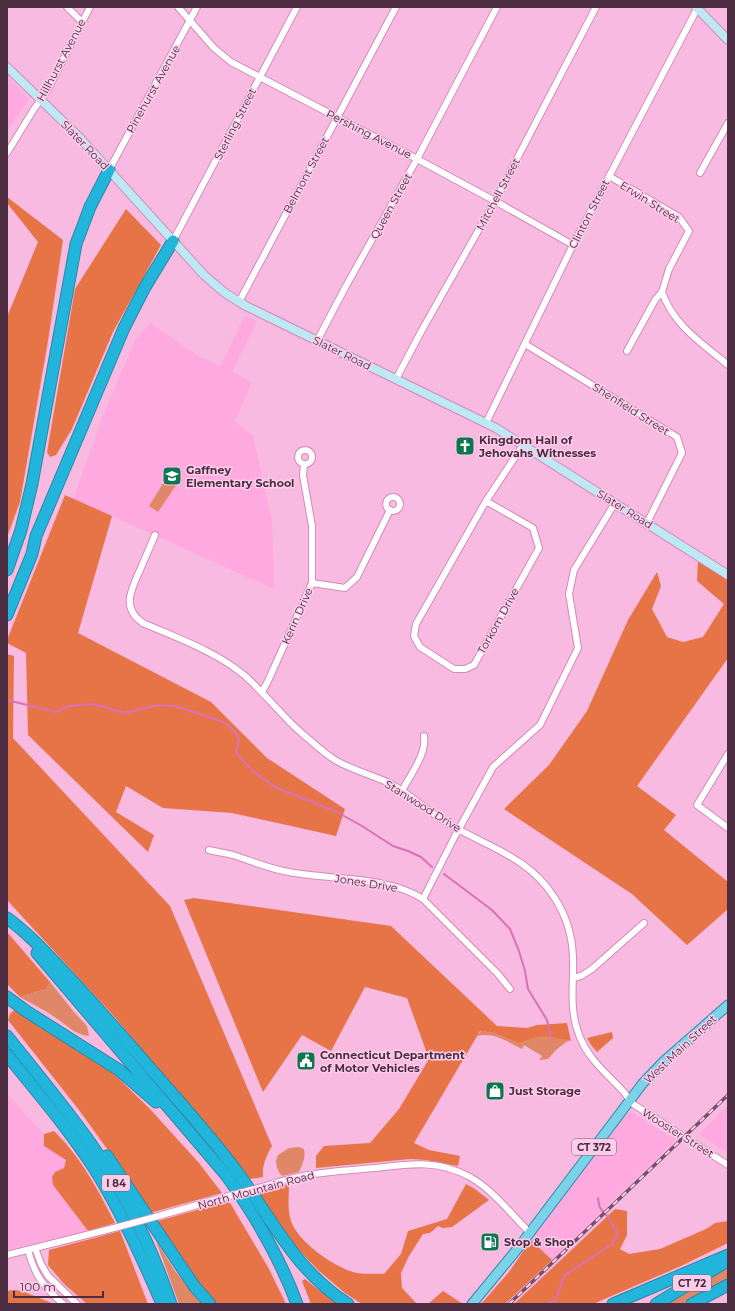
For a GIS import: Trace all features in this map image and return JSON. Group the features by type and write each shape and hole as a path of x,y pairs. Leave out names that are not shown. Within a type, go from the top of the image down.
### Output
{"highway":[{"path":"7,571 21,530 34,478 74,251 90,207 109,170"},
{"path":"7,598 27,550 36,536 124,328 145,287 173,241"},
{"path":"7,615 32,554 36,536"},
{"path":"7,918 220,1167 248,1207 276,1257 297,1304"},
{"path":"7,918 35,941 98,1009 225,1157 252,1194 280,1237 301,1263 322,1285 348,1304"},
{"path":"7,997 26,1011 119,1070 166,1111 179,1120"},
{"name":"I 84","path":"7,1036 91,1145 117,1186 149,1248 171,1304"},
{"path":"7,1055 72,1137 102,1181 130,1232 162,1304"},
{"path":"38,1075 58,1089 114,1166 184,1271 210,1304"},
{"path":"613,1304 728,1255"},
{"name":"CT 72","path":"656,1304 728,1261"},
{"path":"692,1304 728,1286"},
{"name":"CT 72","path":"701,1304 728,1286"}],"main road":[{"path":"697,7 728,40"},
{"name":"Slater Road","path":"7,67 79,137 212,283 224,293 317,341 486,423 728,574"},
{"name":"West Main Street","path":"472,1304 503,1268 643,1083 657,1067 728,1004"}],"street":[{"path":"67,7 82,22"},
{"name":"Hillhurst Avenue","path":"7,153 47,91 90,7"},
{"name":"Pershing Avenue","path":"178,7 214,48 231,62 417,159 495,201 573,246"},
{"name":"Pinehurst Avenue","path":"109,170 197,7"},
{"name":"Sterling Street","path":"173,241 297,7"},
{"name":"Belmont Street","path":"239,302 396,7"},
{"name":"Queen Street","path":"317,341 417,159 497,7"},
{"name":"Mitchell Street","path":"396,379 495,201 596,7"},
{"name":"Clinton Street","path":"486,423 573,246 697,7"},
{"path":"700,173 728,123"},
{"name":"Erwin Street","path":"609,176 679,217 689,231 669,269 662,292"},
{"path":"627,350 655,300 662,292"},
{"path":"662,292 666,305 682,326 728,365"},
{"name":"Shenfield Street","path":"525,344 677,437 682,453 647,523"},
{"name":"Torkom Drive","path":"486,501 534,528 539,548 474,665 465,669 454,669 420,647 414,636 416,624 486,501 523,445"},
{"name":"Kerin Drive","path":"262,692 312,583 312,526 303,475 304,464"},
{"path":"423,900 459,829 493,767 540,725 578,648 570,594 574,570 615,503"},
{"path":"312,583 345,588 357,578 390,510"},
{"name":"Stanwood Drive","path":"155,535 129,595 133,614 143,623 223,660 262,692 289,722 325,754 336,761 387,782 402,790 441,819 522,862 547,887 560,907 569,929 573,956 572,996 574,1015 581,1041 594,1062 624,1092 629,1100"},
{"path":"402,790 423,752 425,742 424,736"},
{"path":"728,754 696,805 728,828"},
{"name":"Jones Drive","path":"209,850 233,855 290,873 372,882 396,887 415,894 423,900 498,974 510,989"},
{"path":"572,978 581,976 592,969 644,924"},
{"name":"Wooster Street","path":"629,1100 638,1108 728,1165"},
{"name":"North Mountain Road","path":"7,1255 118,1227 296,1177 325,1172 406,1164 430,1164 460,1172 478,1182 488,1190 530,1232"},
{"path":"35,1248 41,1264 48,1276 77,1304"},
{"path":"28,1250 32,1267 41,1281 63,1304"}],"shaded area":[{"path":"7,76 29,99 7,131"},
{"path":"7,197 63,240 48,341 20,502 7,537 7,317 38,242 7,203"},
{"path":"126,209 161,245 113,332 72,429 56,455 50,457 47,452 75,289"},
{"name":"Gaffney Elementary School","path":"245,315 257,321 232,372 252,382 235,421 253,436 272,520 274,589 112,516 60,604 65,522 102,418 135,340 150,323 200,357 220,366"},
{"path":"169,474 179,481 158,512 149,506"},
{"path":"65,495 112,516 78,633 211,702 267,758 345,809 336,836 232,813 163,808 126,786 116,812 154,835 148,852 28,735 26,653 7,643 7,640"},
{"path":"698,560 728,580 728,658 637,786 676,815 664,830 728,882 728,909 687,945 632,894 504,809 549,765 587,711 628,620 657,572 661,586 652,609 667,637 683,642 703,637 724,604 697,581"},
{"path":"7,654 14,656 13,738 170,906 272,1146 265,1161 263,1177 250,1179 112,1014 7,900"},
{"path":"194,898 391,926 497,1026 527,1028 537,1025 567,1023 571,1041 551,1037 539,1037 520,1044 494,1033 480,1031 414,1143 429,1150 460,1156 458,1166 426,1160 410,1159 316,1168 316,1156 324,1146 370,1143 399,1109 429,1059 407,998 365,987 331,1051 302,1035 263,1092 184,900"},
{"path":"7,932 50,982 46,989 20,997 7,984"},
{"path":"50,982 87,1026 89,1036 75,1032 47,1012 20,997 46,989"},
{"path":"14,1010 91,1058 115,1075 150,1109 199,1163 222,1193 150,1213 113,1157 79,1110 8,1020 10,1014"},
{"path":"481,1031 494,1033 520,1044 533,1038 544,1036 569,1040 557,1049 548,1059 539,1060 542,1056 524,1045 522,1049 489,1035 477,1036"},
{"path":"612,1032 613,1038 597,1052 587,1038"},
{"path":"7,1094 44,1134 44,1146 66,1160 64,1168 55,1172 53,1185 88,1231 7,1250"},
{"path":"728,1105 728,1153 699,1134"},
{"path":"631,1112 676,1140 552,1260 531,1240 626,1114"},
{"path":"54,1131 81,1163 115,1223 88,1231 53,1185 52,1177 55,1172 64,1168 66,1160 44,1146 44,1134"},
{"path":"299,1147 304,1149 304,1155 299,1172 282,1176 277,1166 276,1160 278,1155 289,1148"},
{"path":"289,1184 289,1207 291,1221 301,1237 308,1245 326,1259 345,1269 360,1273 384,1274 401,1254 408,1231 447,1219 466,1184 489,1200 452,1227 443,1228 438,1226 430,1233 423,1234 409,1256 401,1273 402,1288 417,1304 362,1304 345,1293 318,1270 297,1248 258,1193"},
{"path":"229,1201 269,1269 286,1304 214,1304 154,1222"},
{"path":"615,1209 627,1211 627,1235 620,1249 629,1254 660,1249 706,1229 715,1223 728,1221 728,1243 681,1266 593,1304 514,1304"},
{"path":"120,1231 148,1304 87,1304 64,1284 48,1265 49,1250"},
{"path":"531,1240 552,1260 505,1304 481,1304 509,1272"},
{"path":"156,1241 175,1271 201,1304 179,1304"},
{"path":"728,1266 728,1279 686,1304 663,1304"},
{"path":"305,1279 320,1291 342,1304 311,1304 302,1281"},
{"path":"7,1291 22,1291 54,1304 7,1304"},
{"path":"443,1291 463,1304 428,1304"}],"waterway":[{"path":"7,700 56,712 68,706 92,704 124,713 158,705 175,706 221,721 228,725 239,739 236,753 254,772 275,787 337,812 393,846 421,857 432,867"},
{"path":"444,874 492,910 510,929 519,951 525,971 528,989 547,1020 551,1037"},
{"path":"546,1304 555,1301 565,1275 612,1244 618,1234 601,1209 598,1198"}],"railway":[{"path":"509,1304 728,1095"}],"place":[{"name":"Kingdom Hall of Jehovahs Witnesses","path":"465,446"},
{"name":"Gaffney Elementary School","path":"172,476"},
{"name":"Connecticut Department of Motor Vehicles","path":"306,1061"},
{"name":"Just Storage","path":"495,1091"},
{"name":"Stop & Shop","path":"490,1242"}]}
